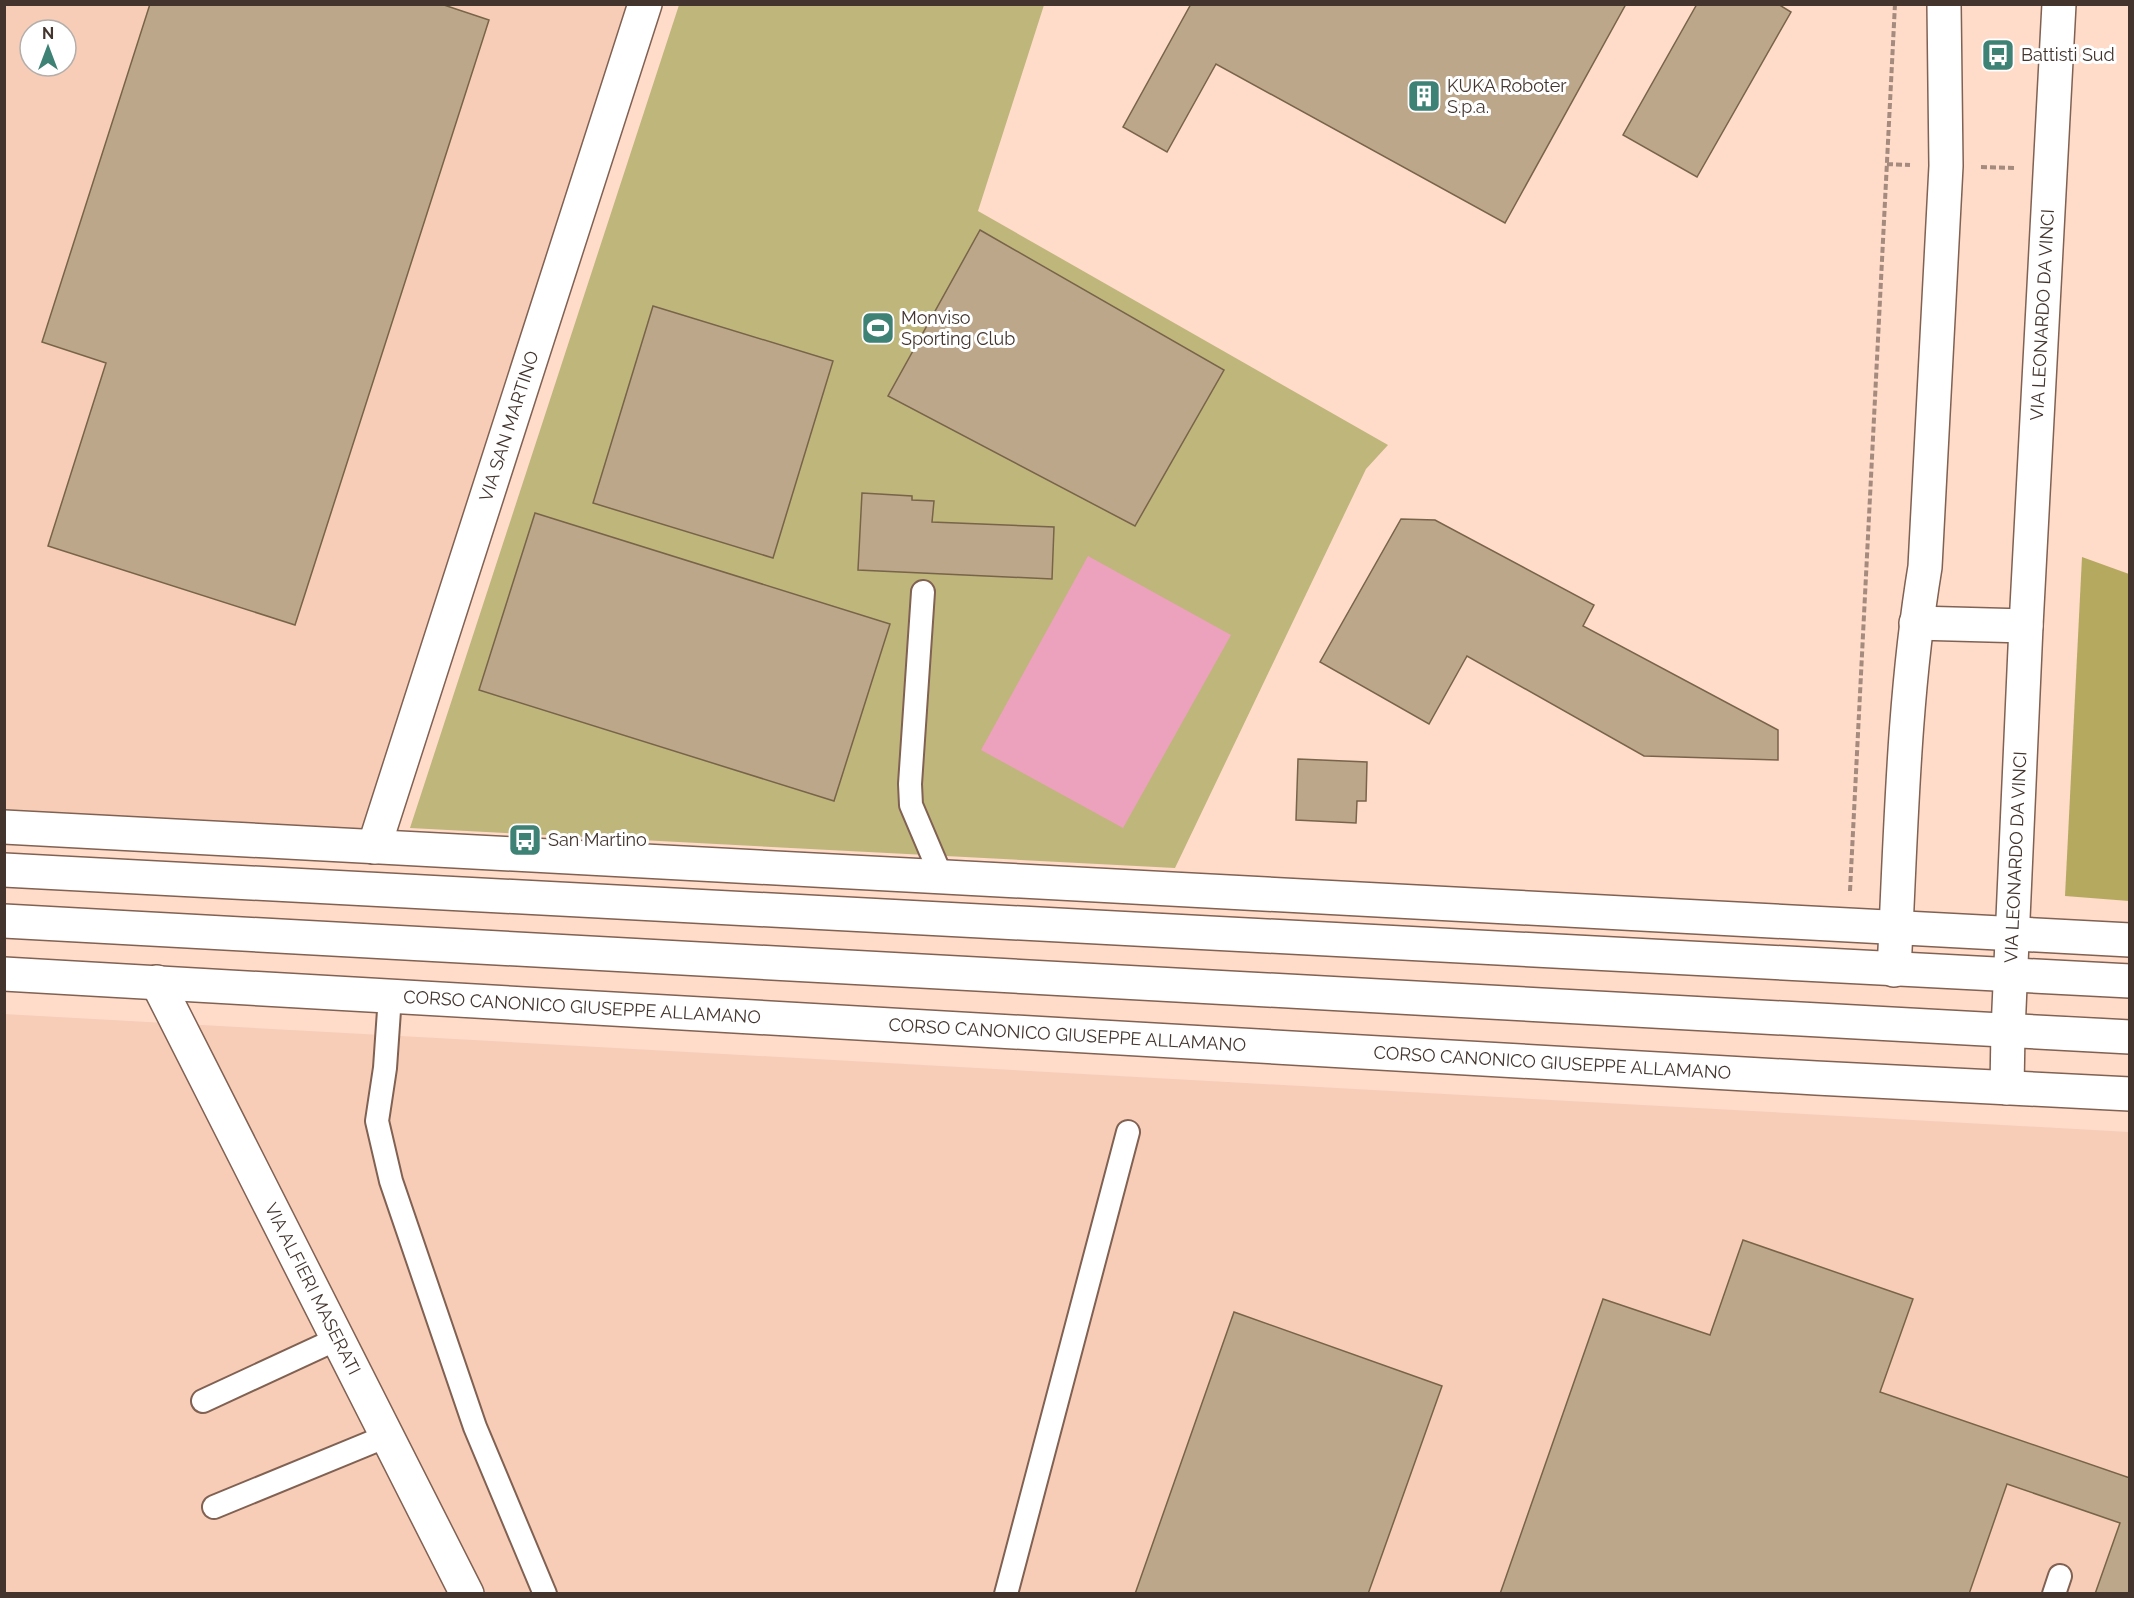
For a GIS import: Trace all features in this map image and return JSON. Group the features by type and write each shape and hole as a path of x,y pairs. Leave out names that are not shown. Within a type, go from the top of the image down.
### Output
{"street":[{"name":"VIA SAN MARTINO","path":"374,848 645,4"},
{"path":"1894,970 1909,685 1925,567 1946,166 1944,4"},
{"name":"VIA LEONARDO DA VINCI","path":"2007,1088 2026,626 2058,4"},
{"path":"1916,623 2026,626"},
{"path":"4,826 374,848 2130,940"},
{"path":"4,870 2130,981"},
{"path":"4,921 2130,1037"},
{"name":"CORSO CANONICO GIUSEPPE ALLAMANO","path":"4,974 2130,1094"},
{"name":"VIA ALFIERI MASERATI","path":"157,982 467,1593"}],"lane":[{"path":"923,592 910,784 911,805 942,878"},
{"path":"390,996 386,1068 377,1121 391,1181 475,1427 545,1593"},
{"path":"1006,1593 1128,1132"},
{"path":"203,1401 338,1339"},
{"path":"214,1507 387,1436"}],"path":[{"path":"1848,926 1895,4"}],"shaded area":[{"path":"4,5 645,5 374,847 5,827"},
{"name":"Monviso Sporting Club","path":"679,5 1044,5 978,211 1388,445 1366,469 1175,868 410,828"},
{"path":"1088,556 1231,635 1123,828 981,750"},
{"path":"2082,557 2129,574 2129,901 2065,896"},
{"path":"4,1014 2129,1132 2129,1593 5,1593"}],"building":[{"path":"150,4 441,4 489,20 295,625 48,546 106,363 42,342"},
{"name":"KUKA Roboter S.p.a.","path":"1191,4 1626,4 1505,223 1216,64 1167,152 1123,127"},
{"path":"1697,4 1778,4 1791,12 1697,177 1623,135"},
{"path":"980,230 1224,370 1135,526 888,396"},
{"path":"653,306 833,361 773,558 593,503"},
{"path":"862,493 912,496 912,500 934,501 932,522 1054,527 1052,579 858,570"},
{"path":"535,513 890,624 834,801 479,690"},
{"path":"1401,519 1435,520 1594,605 1583,626 1778,730 1778,760 1644,756 1467,656 1429,724 1320,662"},
{"path":"1298,759 1367,762 1366,801 1357,801 1356,823 1296,820"},
{"path":"1743,1240 1913,1299 1880,1392 2130,1478 2130,1594 2095,1594 2120,1523 2007,1484 1969,1594 1500,1594 1603,1299 1710,1335"},
{"path":"1234,1312 1442,1386 1368,1594 1135,1594"}],"place":[{"name":"Battisti Sud","path":"1998,55"},
{"name":"KUKA Roboter S.p.a.","path":"1424,96"},
{"name":"Monviso Sporting Club","path":"878,328"},
{"name":"San Martino","path":"525,840"}]}
